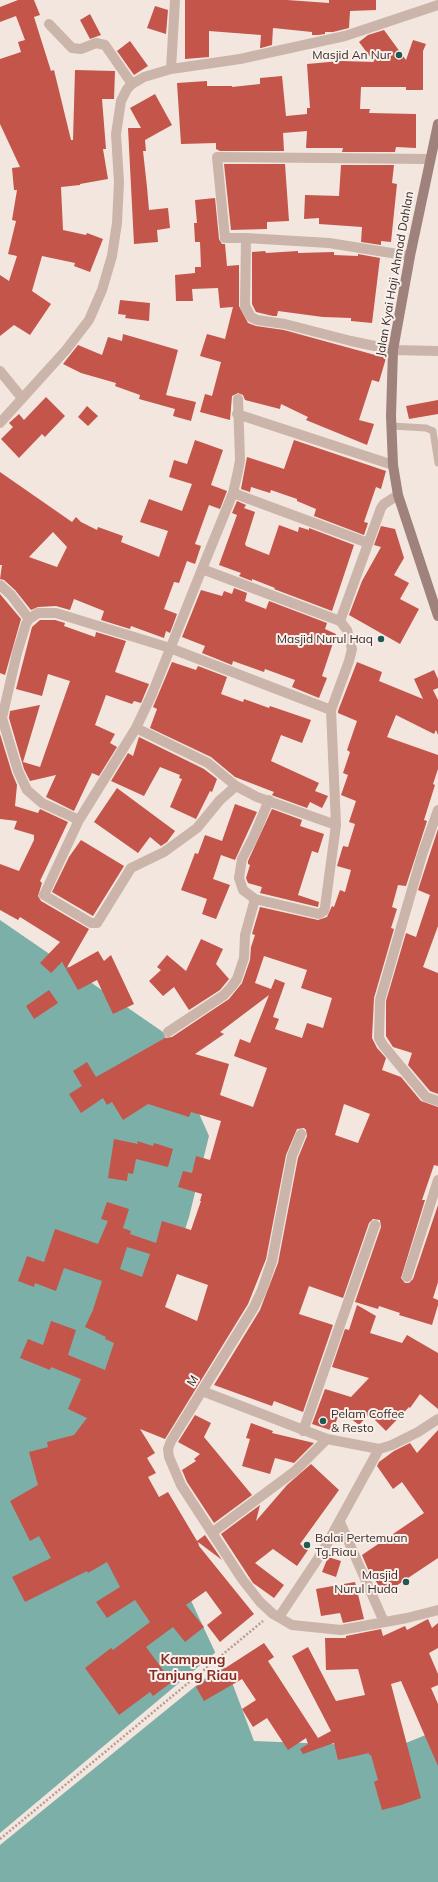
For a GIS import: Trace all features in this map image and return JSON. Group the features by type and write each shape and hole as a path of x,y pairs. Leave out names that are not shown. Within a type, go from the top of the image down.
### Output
{"main road":[{"name":"Jalan Kyai Haji Ahmad Dahlan","path":"437,612 398,495 393,465 392,426 393,350 429,159 438,124"}],"street":[{"path":"171,69 175,0"},
{"path":"0,423 66,350 84,326 102,290 112,256 117,223 118,182 116,134 121,102 127,89 132,84 144,77 171,69 240,59 345,36 438,6"},
{"path":"49,24 72,48 81,49 96,43 105,45 132,84"},
{"path":"410,256 329,243 225,238 217,157 429,159"},
{"path":"246,238 245,306 251,317 257,320 285,324 393,350 438,350"},
{"path":"0,371 22,398"},
{"path":"236,786 220,800 197,828 164,852 130,868 99,922 95,924 44,895 80,820 136,728 152,694 233,493 240,460 238,399"},
{"path":"238,414 393,465"},
{"path":"233,493 368,543"},
{"path":"340,621 381,508 384,504 398,495"},
{"path":"202,568 340,621 347,630 352,649 350,661 331,710 336,825 334,854 324,911 319,914 255,899 243,890 238,878 242,859 254,836 269,800"},
{"path":"0,585 29,619"},
{"path":"80,820 42,803 27,790 18,771 2,718 17,653 29,619 38,613 56,613 170,648 331,710"},
{"path":"136,728 208,762 236,786 257,796 336,825"},
{"path":"438,810 422,855 380,1000 379,1038 416,1087 426,1097 438,1101"},
{"path":"168,1032 224,995 237,979 244,958 245,935 255,899"},
{"name":"M","path":"301,1134 292,1156 272,1261 262,1290 254,1307 171,1441 168,1449 169,1457 181,1485 213,1532 242,1579 260,1602 276,1616 292,1625 314,1629 341,1630 438,1610"},
{"path":"407,1277 438,1180"},
{"path":"303,1431 375,1225"},
{"path":"202,1391 303,1431 327,1439 379,1450 418,1432 438,1419"},
{"path":"213,1532 296,1471 327,1439"},
{"path":"276,1616 323,1551 379,1450"},
{"path":"340,1522 384,1622"}],"lane":[{"path":"392,426 426,428 433,431 438,463"}],"path":[{"path":"0,1839 276,1616"}],"water":[{"path":"0,920 163,1032 209,1136 189,1217 130,1402 146,1504 215,1652 220,1657 233,1685 254,1741 354,1745 401,1745 438,1730 438,1882 0,1882"}],"pier":[{"path":"217,1651 222,1656 224,1663 0,1845 0,1833"}],"building":[{"path":"18,0 34,0 40,15 34,17 51,71 54,70 71,140 73,140 75,70 115,71 114,99 102,99 106,149 103,149 108,179 80,185 61,187 63,230 86,235 87,233 103,239 90,272 74,266 75,263 42,256 32,291 51,304 30,335 14,325 0,336 0,275 9,281 17,256 8,254 16,221 12,220 17,190 14,190 12,168 20,167 0,124 0,59 21,52 18,42 25,40 16,16 0,22 0,7"},
{"path":"185,0 287,0 329,3 329,0 376,0 376,10 350,11 349,28 333,32 325,32 325,34 312,35 312,32 273,28 272,45 261,48 261,35 209,31 209,57 185,59"},
{"path":"155,6 168,10 166,34 147,28"},
{"path":"90,14 101,35 90,39 80,20"},
{"path":"384,30 406,60 413,40 426,44 423,51 423,90 406,90 406,87 361,87 360,109 370,109 369,113 416,114 416,148 396,147 395,152 342,152 343,148 306,148 307,131 283,133 284,151 220,151 216,149 216,143 181,144 177,83 207,81 207,86 232,87 260,84 260,78 282,76 286,116 307,114 307,108 310,108 307,64 341,61 374,62 359,42 368,35"},
{"path":"130,41 148,66 134,75 117,51"},
{"path":"155,94 172,125 145,140 146,151 143,151 149,210 168,208 170,228 157,230 158,242 134,244 128,128 141,128 130,108"},
{"path":"224,164 285,164 289,221 267,222 267,229 231,230"},
{"path":"341,165 394,165 392,183 397,184 391,242 381,241 381,245 361,242 362,227 319,224 319,218 304,219 305,195 339,196"},
{"path":"215,198 219,239 222,244 225,244 227,266 239,265 239,306 248,323 256,326 284,330 386,358 379,382 372,380 359,420 374,424 367,445 306,420 308,417 281,404 280,409 245,400 243,395 238,393 232,396 230,420 200,412 205,394 212,396 221,362 200,356 207,334 225,339 233,307 220,308 218,288 192,289 193,301 176,301 175,275 195,273 195,267 201,267 200,242 195,242 194,223 197,223 195,200"},
{"path":"265,251 266,253 298,251 298,253 334,252 334,255 358,256 358,254 380,258 372,323 351,321 351,318 323,317 278,311 277,316 256,312 252,304 252,252"},
{"path":"120,300 150,303 149,321 125,318 126,315 118,314"},
{"path":"123,334 178,350 166,395 196,402 191,421 173,416 175,409 139,399 140,395 115,386 116,383 81,373 63,364 78,345 102,355 108,337 122,341"},
{"path":"46,397 65,416 45,437 42,434 19,458 1,439 13,427 9,423 19,414 24,420"},
{"path":"438,400 438,414 409,419 406,406"},
{"path":"87,406 98,416 88,426 78,417"},
{"path":"195,440 223,450 211,485 227,491 220,509 209,505 195,544 201,546 195,564 187,561 179,583 174,582 164,609 177,614 170,633 166,631 164,638 131,626 130,629 101,620 104,611 74,599 70,610 56,606 38,607 31,610 15,590 4,580 0,579 2,565 0,565 0,472 72,522 76,517 81,522 97,530 98,527 123,536 121,542 159,557 168,531 140,522 149,499 182,511 192,484 169,477 174,460 187,464","holes":["53,532 67,547 57,567 29,557"]},
{"path":"294,440 386,471 381,489 376,487 364,522 368,523 364,535 314,516 316,509 297,501 297,499 271,490 270,493 251,487 250,492 241,489 247,457 284,469"},
{"path":"237,501 246,505 244,508 255,512 245,544 246,546 269,555 279,525 298,532 299,527 309,530 309,528 354,545 332,611 252,579 252,581 239,576 241,573 219,565 237,515 232,513"},
{"path":"381,526 395,529 404,558 394,575 409,583 400,599 419,609 400,644 349,615 362,581 381,547 374,545"},
{"path":"234,588 247,593 245,601 266,609 269,601 327,623 325,629 336,634 322,676 327,678 319,698 292,687 295,680 265,669 264,672 233,661 232,665 202,653 205,646 182,637 201,590 222,596 224,591 232,594"},
{"path":"0,594 21,619 5,675 0,673"},
{"path":"40,620 55,620 65,623 64,626 95,637 96,632 126,641 115,672 149,684 141,703 134,701 132,704 106,695 95,725 115,734 110,743 117,747 99,776 92,773 74,811 46,797 56,775 30,781 24,769 9,718 10,711 40,705 23,762 40,767 70,681 48,674 42,696 16,689 32,627"},
{"path":"172,662 196,670 198,666 227,677 221,694 243,702 244,699 269,708 270,706 311,720 302,743 281,735 271,761 319,783 315,791 328,796 322,808 310,802 307,808 274,796 272,795 274,792 235,777 211,757 150,728 157,709 153,707"},
{"path":"357,662 382,672 379,681 423,699 414,679 434,670 438,679 438,688 433,690 438,700 438,735 436,730 434,734 396,715 387,737 438,755 438,769 433,784 435,785 424,820 427,821 406,886 398,885 392,907 397,909 391,928 394,929 374,998 372,1038 377,1048 386,1058 382,1070 401,1077 421,1101 438,1107 438,1166 434,1165 422,1200 425,1200 401,1278 405,1283 409,1283 413,1279 438,1205 438,1282 433,1298 438,1300 438,1305 432,1325 399,1315 400,1313 379,1306 378,1309 355,1302 381,1227 380,1220 373,1219 369,1223 343,1298 309,1286 299,1314 333,1325 303,1412 274,1401 272,1406 214,1385 260,1310 278,1263 298,1158 307,1136 304,1128 297,1129 286,1155 266,1259 248,1304 165,1439 140,1429 155,1453 147,1458 156,1473 148,1477 159,1497 168,1492 197,1541 205,1535 222,1560 198,1542 199,1546 254,1614 220,1642 207,1625 222,1613 206,1591 186,1605 204,1627 185,1642 173,1627 146,1647 172,1682 153,1696 150,1692 119,1715 85,1668 111,1648 113,1650 150,1622 135,1600 107,1618 96,1602 120,1587 107,1562 88,1573 87,1571 25,1602 12,1577 51,1558 39,1536 30,1541 10,1501 38,1485 29,1452 48,1447 47,1442 74,1435 87,1418 68,1409 81,1379 51,1367 50,1370 20,1358 28,1339 43,1345 51,1321 76,1330 68,1355 105,1370 114,1343 105,1339 106,1337 85,1327 93,1310 102,1281 64,1268 56,1291 35,1283 34,1287 18,1281 27,1256 44,1262 55,1229 98,1244 108,1221 101,1219 107,1202 129,1209 123,1228 131,1231 130,1234 156,1243 162,1221 191,1230 202,1194 178,1187 183,1171 192,1173 196,1156 210,1160 221,1121 191,1112 189,1117 148,1104 123,1120 112,1102 107,1105 103,1098 81,1113 69,1094 82,1086 73,1071 87,1062 96,1077 165,1038 172,1037 229,999 242,983 250,960 251,947 255,935 252,934 260,907 318,920 327,917 332,906 334,907 340,890 345,892 351,870 337,866 343,846 348,847 355,824 349,822 356,801 341,795 348,775 343,773 350,752 347,750 357,721 338,713","holes":["264,956 307,970 301,988 332,998 323,1028 307,1023 302,1038 275,1029 279,1019 273,1017 285,983 275,979 271,989 255,983","269,995 250,1043 240,1039 234,1056 267,1068 253,1107 220,1095 229,1064 195,1054 224,1034 220,1032","344,1104 370,1114 358,1143 335,1135","127,1247 150,1254 142,1277 120,1269","177,1274 208,1285 197,1321 165,1307"]},
{"path":"0,734 17,785 15,806 38,813 40,809 68,822 40,881 42,883 38,896 41,901 89,929 66,969 62,962 51,973 40,963 60,942 20,917 18,920 0,910 0,864 19,871 34,840 34,835 14,829 17,821 0,819"},
{"path":"139,737 204,769 217,779 212,792 210,791 196,819 170,807 182,779 179,778 180,775 160,767 144,796 111,781 128,753 133,756"},
{"path":"117,788 175,831 167,842 161,846 150,837 138,853 94,822"},
{"path":"235,804 257,812 235,860 221,855 213,879 230,885 216,919 202,914 207,899 181,890 195,853 198,854 205,835 222,841"},
{"path":"272,809 302,820 300,826 324,834 318,853 312,851 298,895 319,902 318,907 260,893 262,887 248,883 246,878 250,865 248,864 248,861"},
{"path":"438,829 438,926 423,967 438,973 438,1094 430,1091 408,1065 412,1053 393,1047 386,1036 386,1001 406,933 416,937 430,895 418,890"},
{"path":"81,840 124,866 93,916 52,892 69,857"},
{"path":"201,939 223,949 216,964 229,979 220,990 189,1010 174,987 163,996 149,981 161,970 157,967 167,955 186,971"},
{"path":"98,951 104,961 111,955 134,1004 113,1014 97,980 78,990 66,969"},
{"path":"49,990 58,1003 34,1019 26,1006"},
{"path":"114,1139 138,1144 137,1141 153,1146 154,1143 173,1149 168,1167 136,1159 133,1174 128,1173 127,1181 108,1178"},
{"path":"357,1305 376,1316 370,1333 402,1343 407,1335 438,1353 438,1409 420,1394 410,1408 409,1407 386,1431 369,1414 359,1425 340,1410 333,1431 312,1424 325,1389 351,1397 369,1378 332,1367 345,1329 349,1330"},
{"path":"195,1415 211,1423 204,1437 252,1495 214,1523 187,1482 182,1470 196,1461 194,1459 200,1454 178,1442"},
{"path":"251,1423 273,1431 272,1433 314,1443 294,1463 275,1458 270,1474 242,1466 250,1439 246,1438"},
{"path":"438,1430 438,1558 384,1594 368,1569 362,1555 424,1513 402,1482 393,1489 377,1466 379,1462 394,1451 410,1443 417,1453"},
{"path":"311,1464 339,1490 300,1544 308,1550 297,1566 273,1549 255,1563 284,1585 274,1598 253,1583 221,1534 260,1505 256,1521 287,1485"},
{"path":"328,1557 341,1561 336,1577 322,1572"},
{"path":"355,1582 364,1619 343,1623 340,1613 321,1616 316,1589"},
{"path":"428,1619 432,1628 438,1623 438,1648 429,1653 438,1674 438,1685 431,1688 438,1704 438,1766 401,1681 391,1684 421,1798 401,1805 382,1810 374,1782 378,1780 371,1755 369,1755 369,1753 338,1760 334,1743 303,1754 300,1749 308,1744 306,1738 288,1750 267,1718 253,1727 242,1709 256,1700 242,1679 204,1701 196,1687 264,1643 274,1657 268,1661 318,1738 331,1731 292,1656 308,1647 336,1701 365,1695 358,1669 326,1670 325,1638 346,1638 346,1636 381,1629 383,1636 405,1626 407,1630"}],"place":[{"name":"Masjid An Nur","path":"399,55"},
{"name":"Masjid Nurul Haq","path":"381,639"},
{"name":"Pelam Coffee & Resto","path":"323,1421"},
{"name":"Balai Pertemuan Tg.Riau","path":"307,1545"},
{"name":"Masjid Nurul Huda","path":"406,1582"}],"district":[{"name":"Kampung Tanjung Riau","path":"193,1668"}]}
